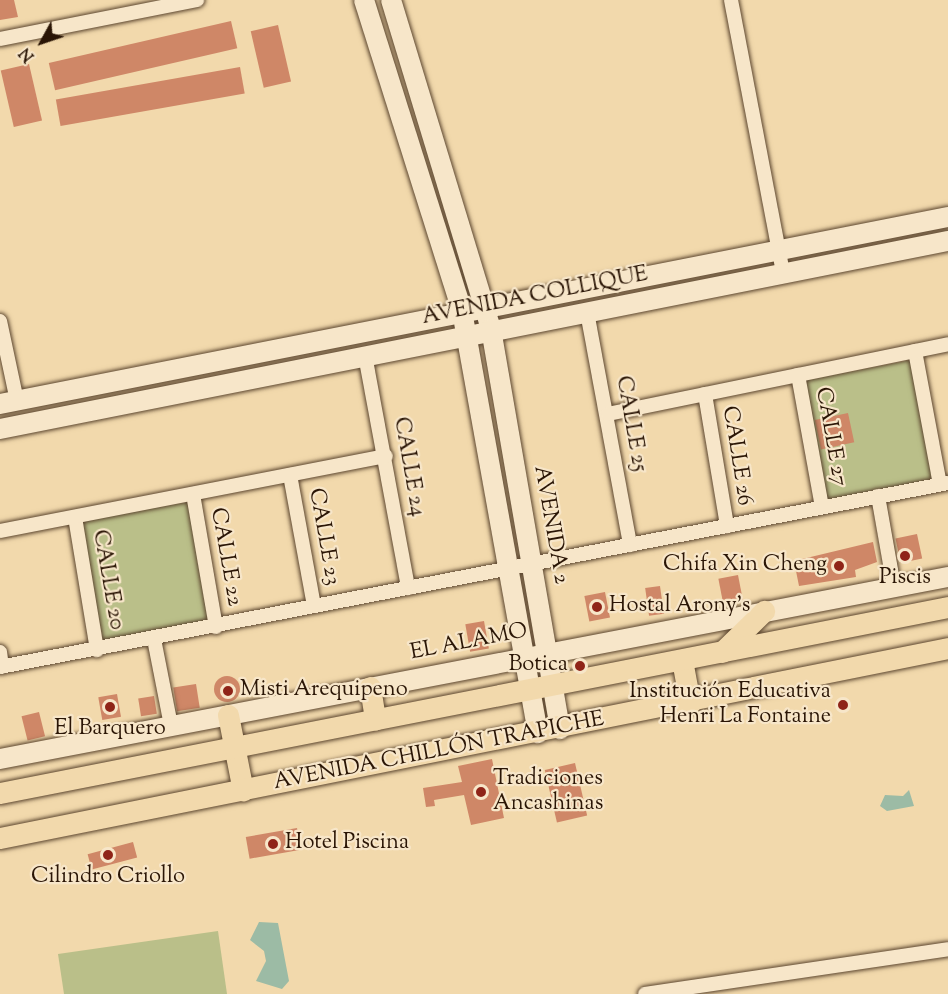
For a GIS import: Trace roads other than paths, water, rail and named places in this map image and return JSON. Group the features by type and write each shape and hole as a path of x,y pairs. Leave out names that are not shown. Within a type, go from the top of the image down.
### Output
{"main road":[{"name":"AVENIDA CHILLÓN TRAPICHE","path":"0,793 948,608"},
{"path":"722,652 764,611"},
{"name":"AVENIDA CHILLÓN TRAPICHE","path":"0,838 690,703 948,648"},
{"path":"682,660 690,703"},
{"path":"370,687 375,720"},
{"path":"228,715 243,791"}],"street":[{"path":"0,39 197,0"},
{"path":"364,0 468,334 538,733"},
{"name":"AVENIDA 2","path":"391,0 491,329 560,729"},
{"path":"731,0 783,273"},
{"path":"406,134 429,128"},
{"path":"0,321 8,403 134,375 948,217"},
{"name":"AVENIDA COLLIQUE","path":"0,429 491,329 948,241"},
{"path":"443,251 455,255 464,242"},
{"name":"CALLE 25","path":"587,312 608,414 630,545"},
{"path":"608,414 948,344"},
{"path":"0,652 1,667 97,650 944,483 915,351"},
{"name":"CALLE 24","path":"365,355 386,456 408,588"},
{"name":"CALLE 27","path":"798,375 822,507"},
{"name":"CALLE 26","path":"705,394 727,526"},
{"path":"0,531 386,456"},
{"name":"CALLE 23","path":"290,475 314,606"},
{"name":"CALLE 22","path":"193,494 216,627"},
{"path":"878,496 894,586"},
{"name":"CALLE 20","path":"75,517 97,650"},
{"name":"EL ALAMO","path":"0,759 547,652 948,577"},
{"path":"154,639 171,726"},
{"path":"645,994 948,949"}],"place":[{"name":"Piscis","path":"905,556"},
{"name":"Chifa Xin Cheng","path":"839,566"},
{"name":"Hostal Arony's","path":"597,607"},
{"name":"Botica","path":"580,666"},
{"name":"Misti Arequipeno","path":"228,691"},
{"name":"Institución Educativa Henri La Fontaine","path":"843,705"},
{"name":"El Barquero","path":"110,707"},
{"name":"Tradiciones Ancashinas","path":"481,792"},
{"name":"Hotel Piscina","path":"273,844"},
{"name":"Cilindro Criollo","path":"108,855"}]}
